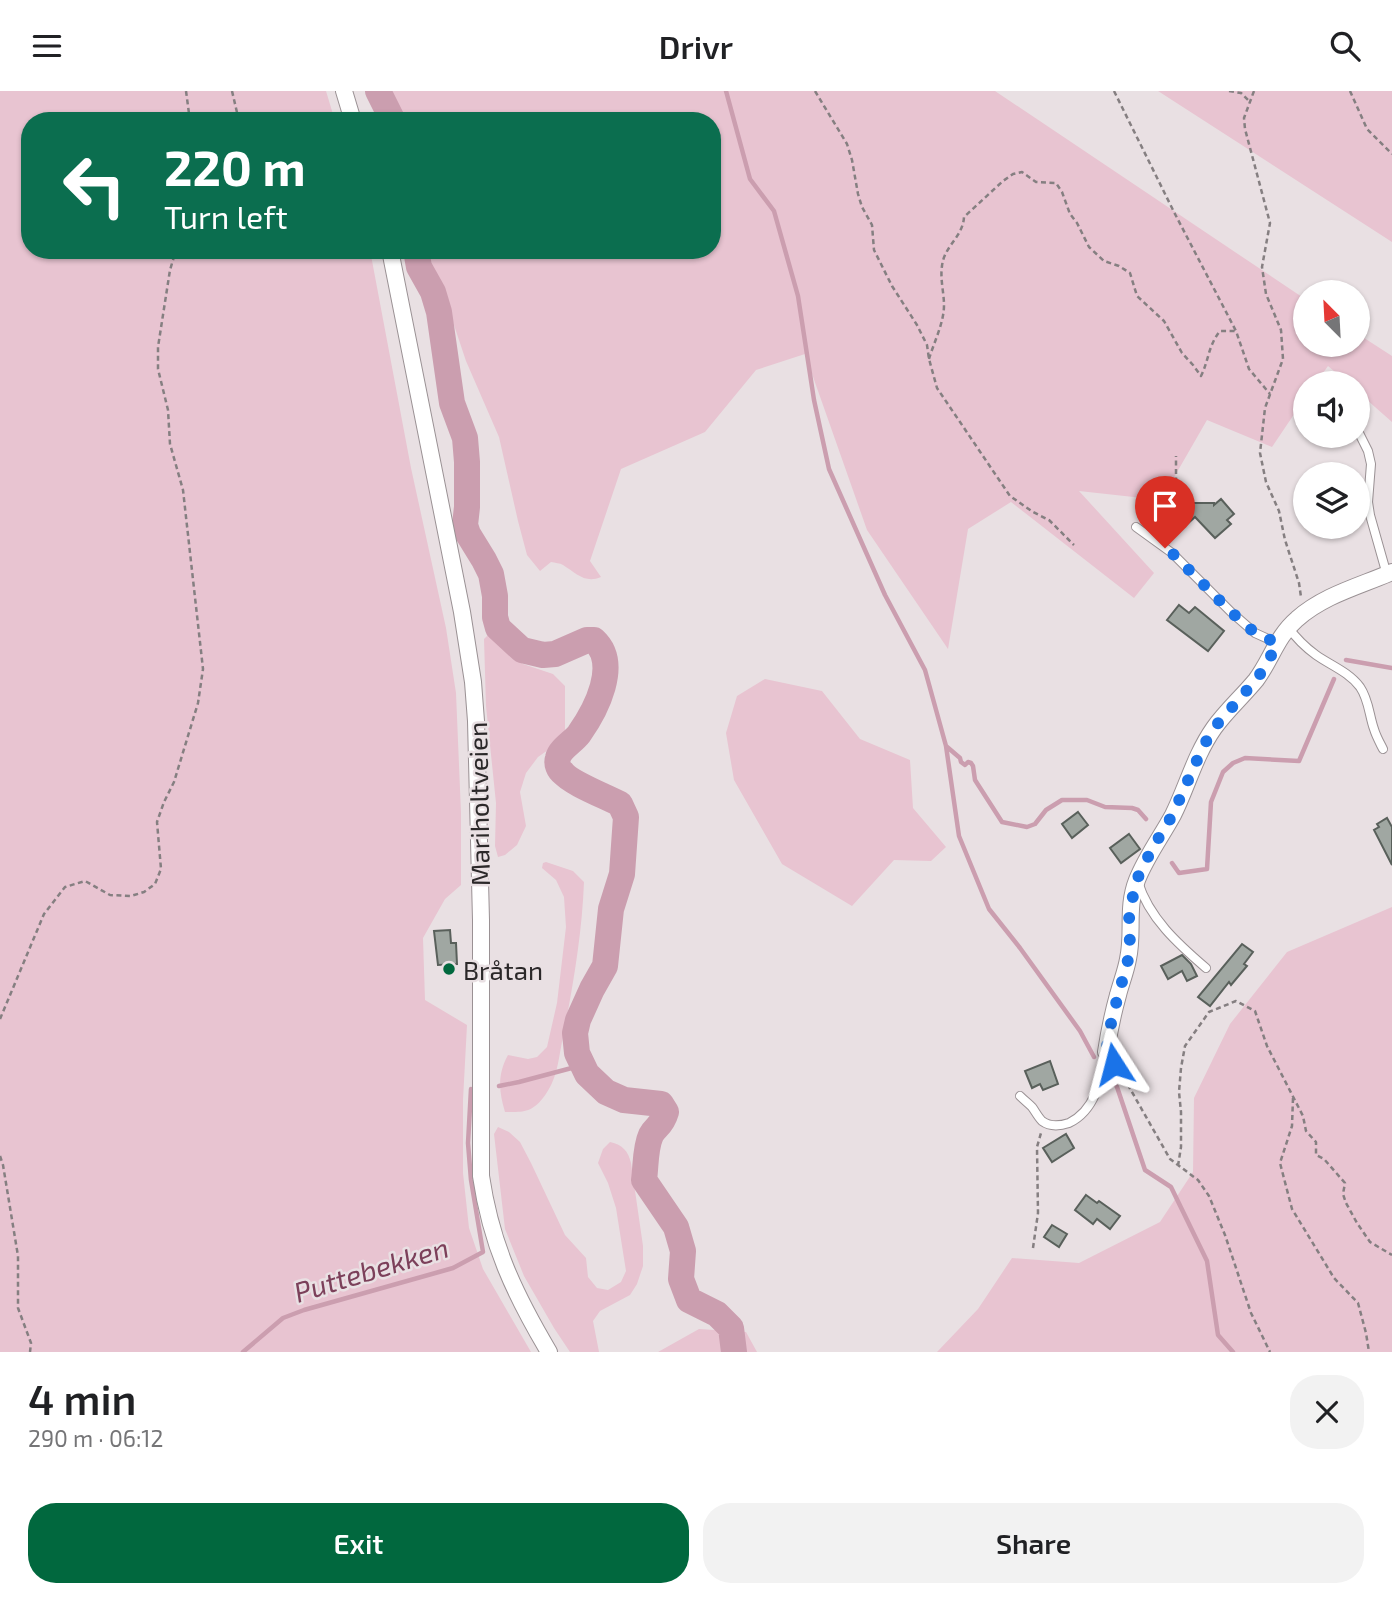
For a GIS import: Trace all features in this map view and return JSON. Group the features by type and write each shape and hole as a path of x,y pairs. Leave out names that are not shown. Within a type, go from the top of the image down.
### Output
{"street":[{"path":"344,91 351,112"},
{"name":"Mariholtveien","path":"392,259 462,612 477,721 481,1176 486,1206 501,1258 527,1315 550,1352"},
{"path":"1106,1052 1128,960 1129,913 1137,879 1173,814 1213,729 1255,681 1289,627 1304,614 1337,594 1389,573"}],"lane":[{"path":"1366,448 1371,464 1368,502 1370,515 1389,573"},
{"path":"1136,527 1172,553 1255,633 1277,643"},
{"path":"1289,627 1310,650 1360,687 1383,750"},
{"path":"1137,879 1141,892 1157,920 1183,949 1206,968"},
{"path":"1020,1096 1045,1122 1053,1126 1064,1125 1084,1113 1092,1102 1102,1077 1106,1052"}],"path":[{"path":"186,91 189,112"},
{"path":"232,91 237,112"},
{"path":"815,91 847,144 862,207 872,225 874,250 927,345 937,388 1010,496 1049,520 1074,545"},
{"path":"1114,91 1236,331 1249,369 1270,394"},
{"path":"1228,91 1241,93 1250,101"},
{"path":"1254,91 1244,118 1245,129 1270,223 1262,267 1266,294 1280,330 1283,359 1265,408 1260,453 1266,482 1279,512 1299,583 1304,614"},
{"path":"1350,91 1367,129 1392,154"},
{"path":"929,359 944,307 941,268 944,256 964,227 964,216 1003,181 1022,172 1036,182 1056,183 1070,214 1090,247 1104,261 1130,273 1137,296 1164,321 1182,353 1201,376 1213,341 1220,331 1236,331"},
{"path":"0,1019 44,914 65,887 85,881 110,895 131,896 144,892 155,884 161,869 157,822 163,802 174,782 198,703 203,669 183,490 170,444 168,410 158,369 158,347 173,259"},
{"path":"1154,540 1174,492 1177,480 1176,456"},
{"path":"1178,1166 1181,1147 1179,1092 1185,1046 1209,1012 1236,1001 1255,1011 1267,1046 1303,1116 1306,1131 1316,1142 1316,1155 1324,1159 1345,1183 1343,1194 1357,1223 1370,1242 1392,1255"},
{"path":"1106,1052 1124,1078 1170,1159 1198,1180 1209,1196 1251,1313 1270,1352"},
{"path":"1293,1095 1292,1126 1280,1163 1292,1209 1334,1278 1358,1303 1369,1352"},
{"path":"1033,1248 1038,1213 1037,1147 1045,1122"},
{"path":"0,1156 18,1256 18,1308 31,1343 30,1352"}],"shaded area":[{"path":"0,91 326,91 332,112 21,112 21,259 372,259 411,468 446,628 456,693 461,885 445,899 423,938 425,1000 467,1025 463,1173 469,1228 483,1269 531,1352 0,1352"},
{"path":"370,91 995,91 1293,291 1293,357 1370,357 1370,342 1392,356 1392,422 1370,403 1370,371 1334,371 1328,366 1324,371 1293,371 1293,416 1272,447 1207,420 1161,500 1079,491 1154,573 1134,598 1011,502 968,529 948,649 867,530 805,354 756,370 705,432 621,469 590,561 601,577 585,578 562,564 551,562 540,571 527,555 499,437 466,361 449,310 423,259 721,259 721,112 377,112"},
{"path":"1158,91 1392,91 1392,242"},
{"path":"488,635 523,664 553,674 565,686 565,730 558,743 538,757 526,773 520,792 526,826 517,845 498,857 495,846 496,803 486,706 484,639"},
{"path":"765,679 822,691 860,739 910,760 913,808 946,847 931,861 894,860 852,906 782,864 734,780 726,733 737,696"},
{"path":"546,862 573,871 584,882 574,979 552,1084 539,1103 530,1109 505,1112 500,1084 504,1062 508,1055 528,1059 537,1057 547,1047 557,1003 566,927 564,897 556,880 542,868"},
{"path":"1392,907 1392,1352 937,1352 978,1309 1012,1258 1079,1263 1160,1222 1193,1172 1194,1098 1230,1024 1287,952"},
{"path":"498,1127 520,1142 565,1235 586,1258 588,1277 597,1288 608,1290 621,1282 626,1271 616,1208 598,1163 603,1149 610,1142 622,1147 628,1155 643,1246 643,1266 630,1295 600,1311 593,1321 599,1352 570,1352 524,1276 505,1229 494,1134"},
{"path":"699,1329 746,1332 757,1352 658,1352"}],"building":[{"path":"1221,499 1234,514 1227,520 1231,524 1215,538 1195,517 1185,526 1161,526 1170,518 1170,513 1182,503 1214,505"},
{"path":"1179,605 1189,613 1195,607 1224,631 1208,651 1167,620"},
{"path":"1078,812 1088,825 1072,838 1062,824"},
{"path":"1387,818 1392,827 1392,865 1374,830 1379,827 1377,824"},
{"path":"1129,834 1140,849 1121,863 1110,848"},
{"path":"450,930 451,943 456,943 457,964 438,965 434,931"},
{"path":"1242,944 1253,952 1244,964 1247,966 1231,985 1229,982 1210,1006 1198,997"},
{"path":"1182,955 1197,976 1187,981 1182,971 1168,979 1161,966"},
{"path":"1050,1061 1058,1084 1043,1090 1040,1084 1032,1088 1025,1071"},
{"path":"1066,1134 1074,1148 1052,1162 1043,1148"},
{"path":"1086,1195 1120,1216 1110,1229 1097,1219 1093,1224 1075,1210"},
{"path":"1052,1225 1067,1234 1059,1247 1044,1237"}],"waterway":[{"path":"378,91 388,112"},
{"path":"726,91 750,179 774,211 798,296 814,400 829,469 885,595 925,670 946,746 959,836 989,909 1080,1031 1094,1057"},
{"path":"418,259 439,312 452,403 465,438 465,525 491,574 498,628 522,650 543,655 555,654 587,640 594,640 602,650 605,674 598,700 579,734 561,752 557,760 559,769 567,777 620,804 626,817 622,874 611,909 605,966 578,1020 575,1033 577,1053 587,1074 606,1092 624,1100 661,1104 666,1112 649,1140 644,1180 676,1227 683,1251 681,1279 689,1300 717,1314 731,1328 734,1352"},
{"path":"1346,660 1392,668"},
{"path":"1172,863 1179,873 1207,869 1211,802 1223,772 1233,763 1245,758 1299,761 1334,679"},
{"path":"946,746 965,765 971,763 975,780 1002,822 1027,827 1035,824 1046,810 1062,800 1087,800 1105,807 1132,808 1138,810 1146,819"},
{"name":"Puttebekken","path":"499,1086 583,1065"},
{"path":"1108,1073 1117,1087 1145,1170 1171,1187 1207,1261 1218,1335 1233,1352"},
{"name":"Puttebekken","path":"243,1352 283,1318 453,1268 483,1252 468,1143 471,1089"}],"place":[{"name":"Bråtan","path":"449,969"}],"route":[{"path":"1114,1064 1106,1052 1128,960 1129,913 1137,879 1173,814 1213,729 1255,681 1277,643 1255,633 1165,548"}]}
